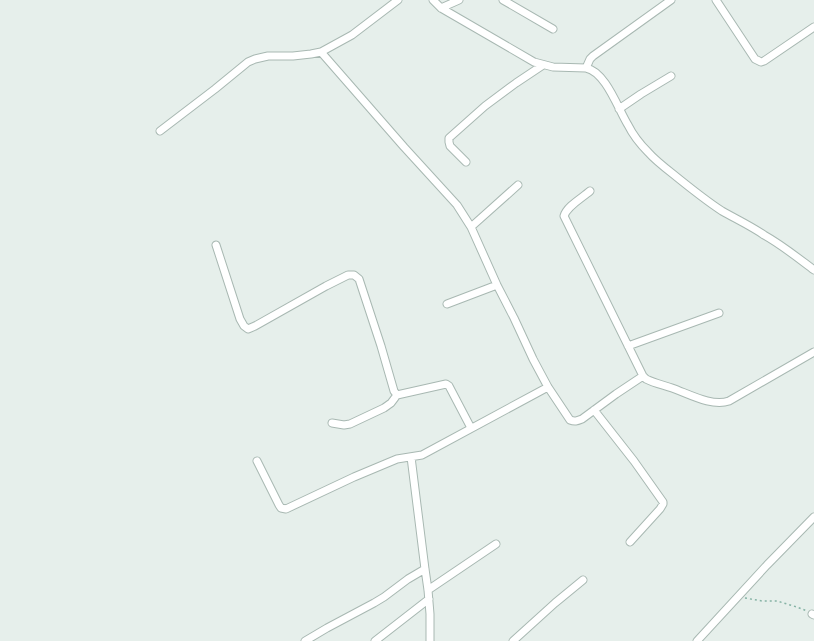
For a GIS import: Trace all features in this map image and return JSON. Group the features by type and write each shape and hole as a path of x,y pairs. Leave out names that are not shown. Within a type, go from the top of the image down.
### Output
{"street":[{"path":"160,131 248,62 268,56 293,56 321,52 352,35 398,0"},
{"path":"433,0 441,8 534,62 552,67 590,68 602,80 613,96 637,140 660,164 722,211 766,236 814,270"},
{"path":"441,8 459,0"},
{"path":"503,0 553,29"},
{"path":"586,68 593,56 671,0"},
{"path":"716,0 755,59 761,62 814,27"},
{"path":"321,52 404,148 457,205 471,227 533,359 548,387 570,420 578,421 582,419 643,376"},
{"path":"466,162 450,146 449,138 485,106 543,65"},
{"path":"619,109 671,76"},
{"path":"471,227 518,185"},
{"path":"590,191 570,207 564,216 643,376 649,380 704,400 724,403 814,352"},
{"path":"216,245 240,319 244,326 248,329 348,275 359,279 394,391 397,395"},
{"path":"447,304 497,285"},
{"path":"628,346 719,313"},
{"path":"332,423 344,425 350,424 384,408 391,403 397,395 447,384 452,390 471,428"},
{"path":"257,461 279,505 284,509 397,459 422,455 548,387"},
{"path":"594,410 634,461 663,502 660,509 630,542"},
{"path":"411,457 429,599 430,641"},
{"path":"697,641 814,518"},
{"path":"428,590 496,544"},
{"path":"305,641 384,597 408,579 425,569"},
{"path":"513,641 583,580"},
{"path":"375,641 429,599"}],"path":[{"path":"739,597 762,601 777,601 813,614"}]}
